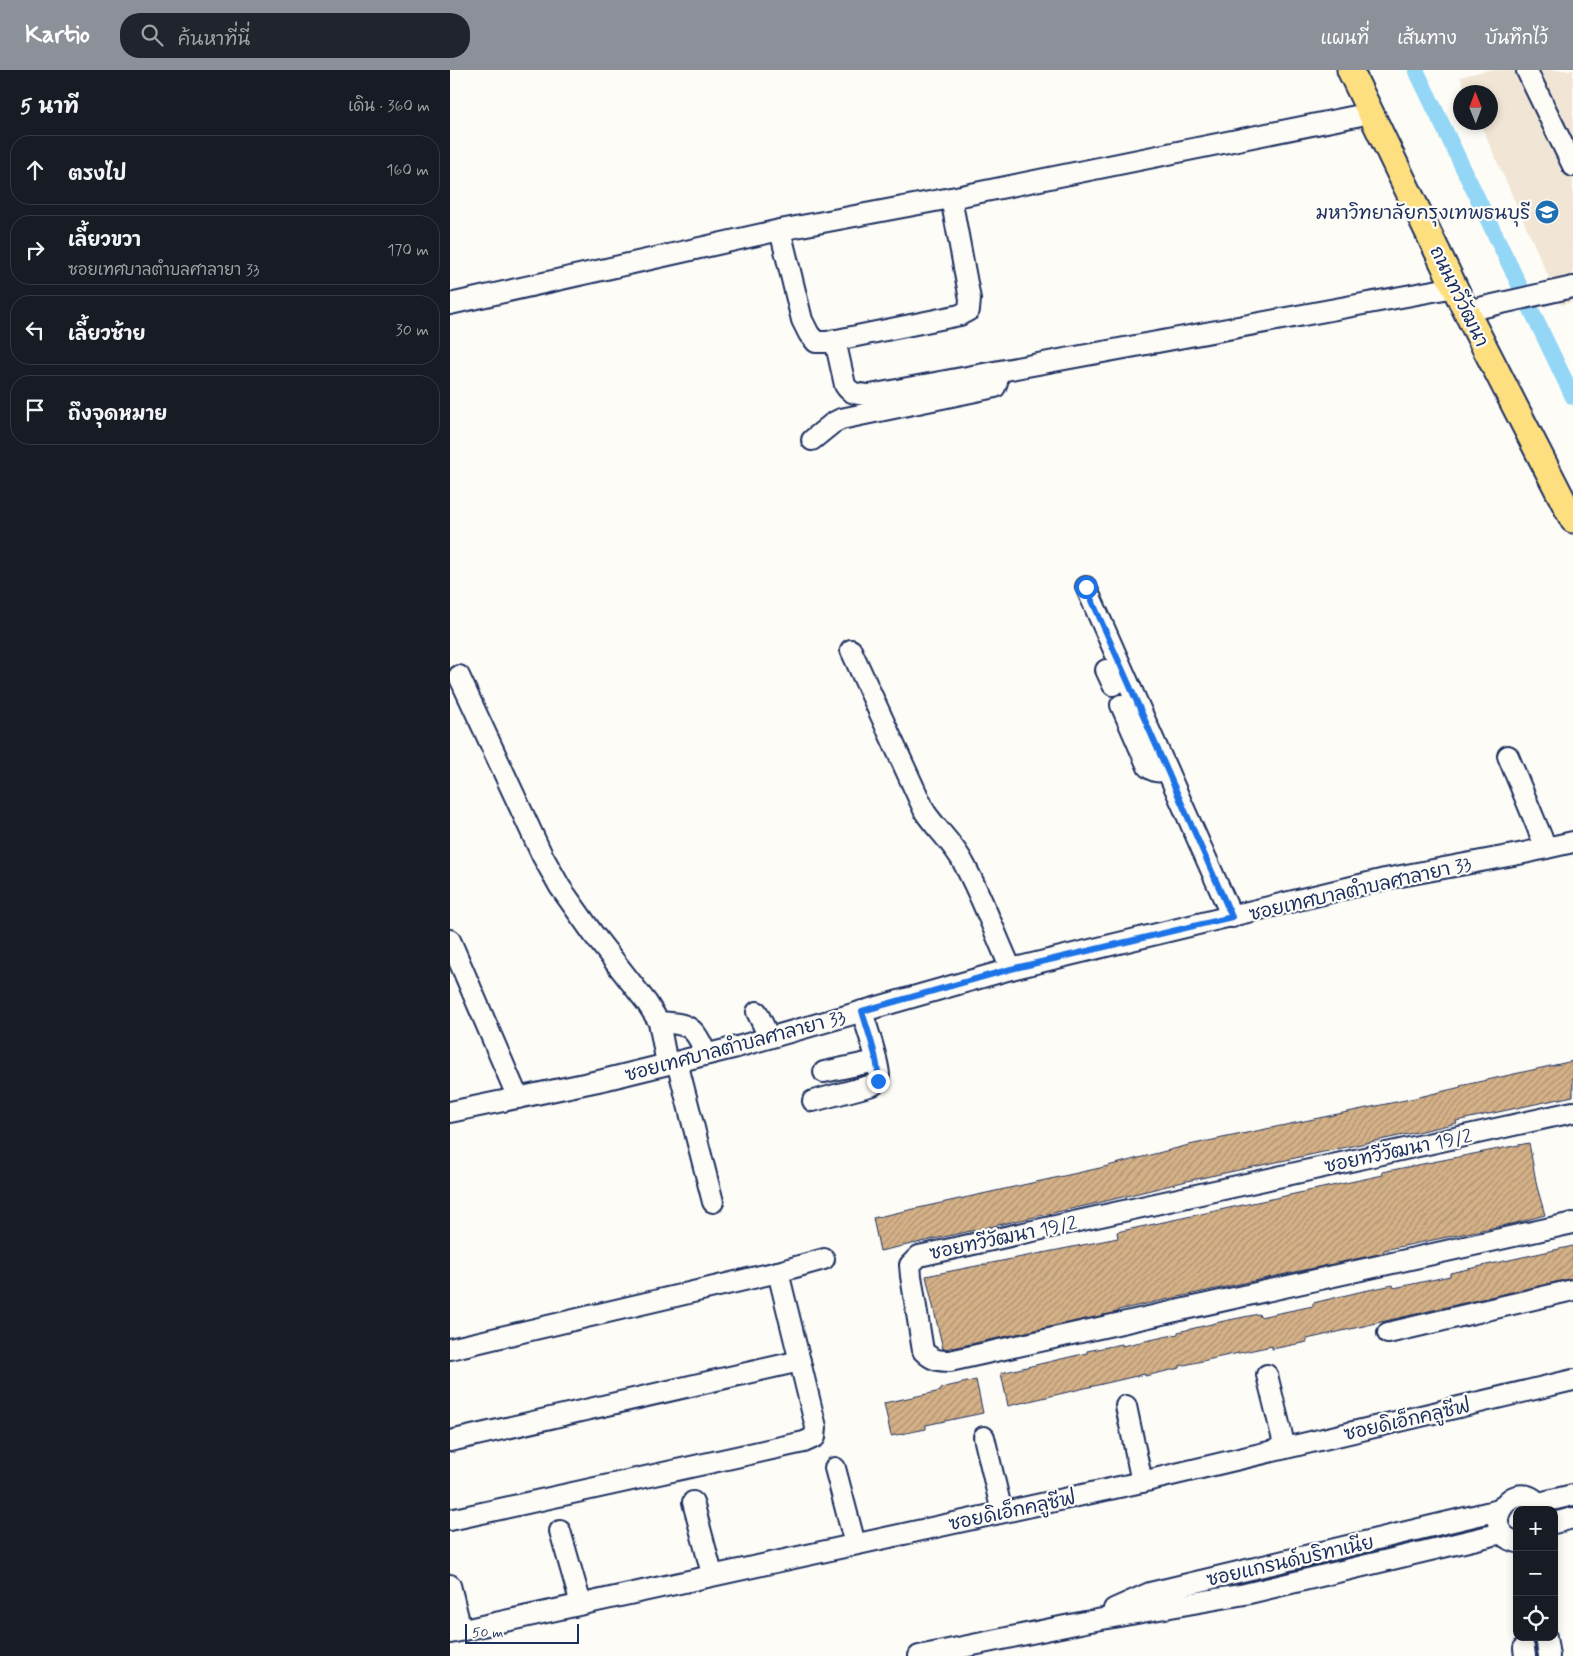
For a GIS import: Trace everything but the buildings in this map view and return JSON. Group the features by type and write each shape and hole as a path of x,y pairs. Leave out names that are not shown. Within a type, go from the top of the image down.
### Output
{"main road":[{"name":"ถนนทวีวัฒนา","path":"1350,70 1466,311 1573,520"}],"street":[{"path":"1528,71 1573,166"},
{"path":"450,304 780,230 951,198 1371,113"},
{"path":"780,230 802,320 808,334 816,342 835,340 960,315 969,310 970,299 951,198"},
{"path":"835,340 845,385 849,391 856,394 870,395 1455,287"},
{"path":"1466,311 1568,288"},
{"path":"812,440 841,419 995,386 997,382 996,372"},
{"path":"1086,587 1232,917"},
{"path":"851,650 925,812 949,840 964,864 1011,969"},
{"path":"459,676 542,854 560,887 594,935 647,1003 659,1022 713,1202"},
{"path":"1121,705 1148,767 1152,771 1159,772 1166,769"},
{"path":"1508,756 1546,848"},
{"name":"ซอยเทศบาลตำบลศาลายา 33","path":"450,1112 603,1080 672,1063 768,1038 1011,969 1385,879 1573,842"},
{"path":"450,940 518,1098"},
{"path":"813,1101 873,1085 878,1081 879,1075 876,1061 862,1011"},
{"path":"757,1012 768,1038"},
{"path":"659,1022 688,1027 697,1034 706,1054"},
{"path":"824,1072 876,1061"},
{"name":"ซอยทวีวัฒนา 19/2","path":"1573,1112 919,1256 910,1265 910,1276 923,1350 931,1358 950,1361 1573,1223"},
{"path":"450,1349 778,1272 824,1259"},
{"path":"450,1520 804,1442 815,1437 816,1427 778,1272"},
{"path":"1388,1333 1573,1290"},
{"path":"450,1441 800,1362"},
{"path":"1267,1375 1285,1448"},
{"name":"ซอยดิเอ็กคลูซีฟ","path":"456,1631 1142,1482 1573,1380"},
{"path":"1126,1406 1142,1482"},
{"path":"984,1437 1002,1512"},
{"path":"835,1468 855,1544"},
{"name":"ซอยแกรนด์บริทาเนีย","path":"1084,1622 1150,1593 1499,1510 1510,1499 1517,1496 1533,1498 1540,1506"},
{"name":"ซอยแกรนด์บริทาเนีย","path":"1544,1506 1573,1496"},
{"path":"693,1502 712,1574"},
{"name":"ซอยแกรนด์บริทาเนีย","path":"1499,1510 1499,1526 1509,1537"},
{"path":"1558,1522 1573,1518"},
{"path":"560,1532 581,1604"},
{"name":"ซอยแกรนด์บริทาเนีย","path":"919,1656 1084,1622 1245,1594 1509,1537"},
{"path":"450,1585 456,1631"},
{"path":"1547,1641 1549,1656"}],"shaded area":[{"name":"มหาวิทยาลัยกรุงเทพธนบุรี","path":"1488,70 1573,70 1573,302 1561,305 1483,130 1498,130 1498,85 1464,85 1460,77"}],"waterway":[{"path":"1416,70 1573,397"}],"place":[{"name":"มหาวิทยาลัยกรุงเทพธนบุรี","path":"1547,212"}],"route":[{"path":"878,1081 879,1075 876,1061 862,1011 1011,969 1232,917 1086,587"}]}
